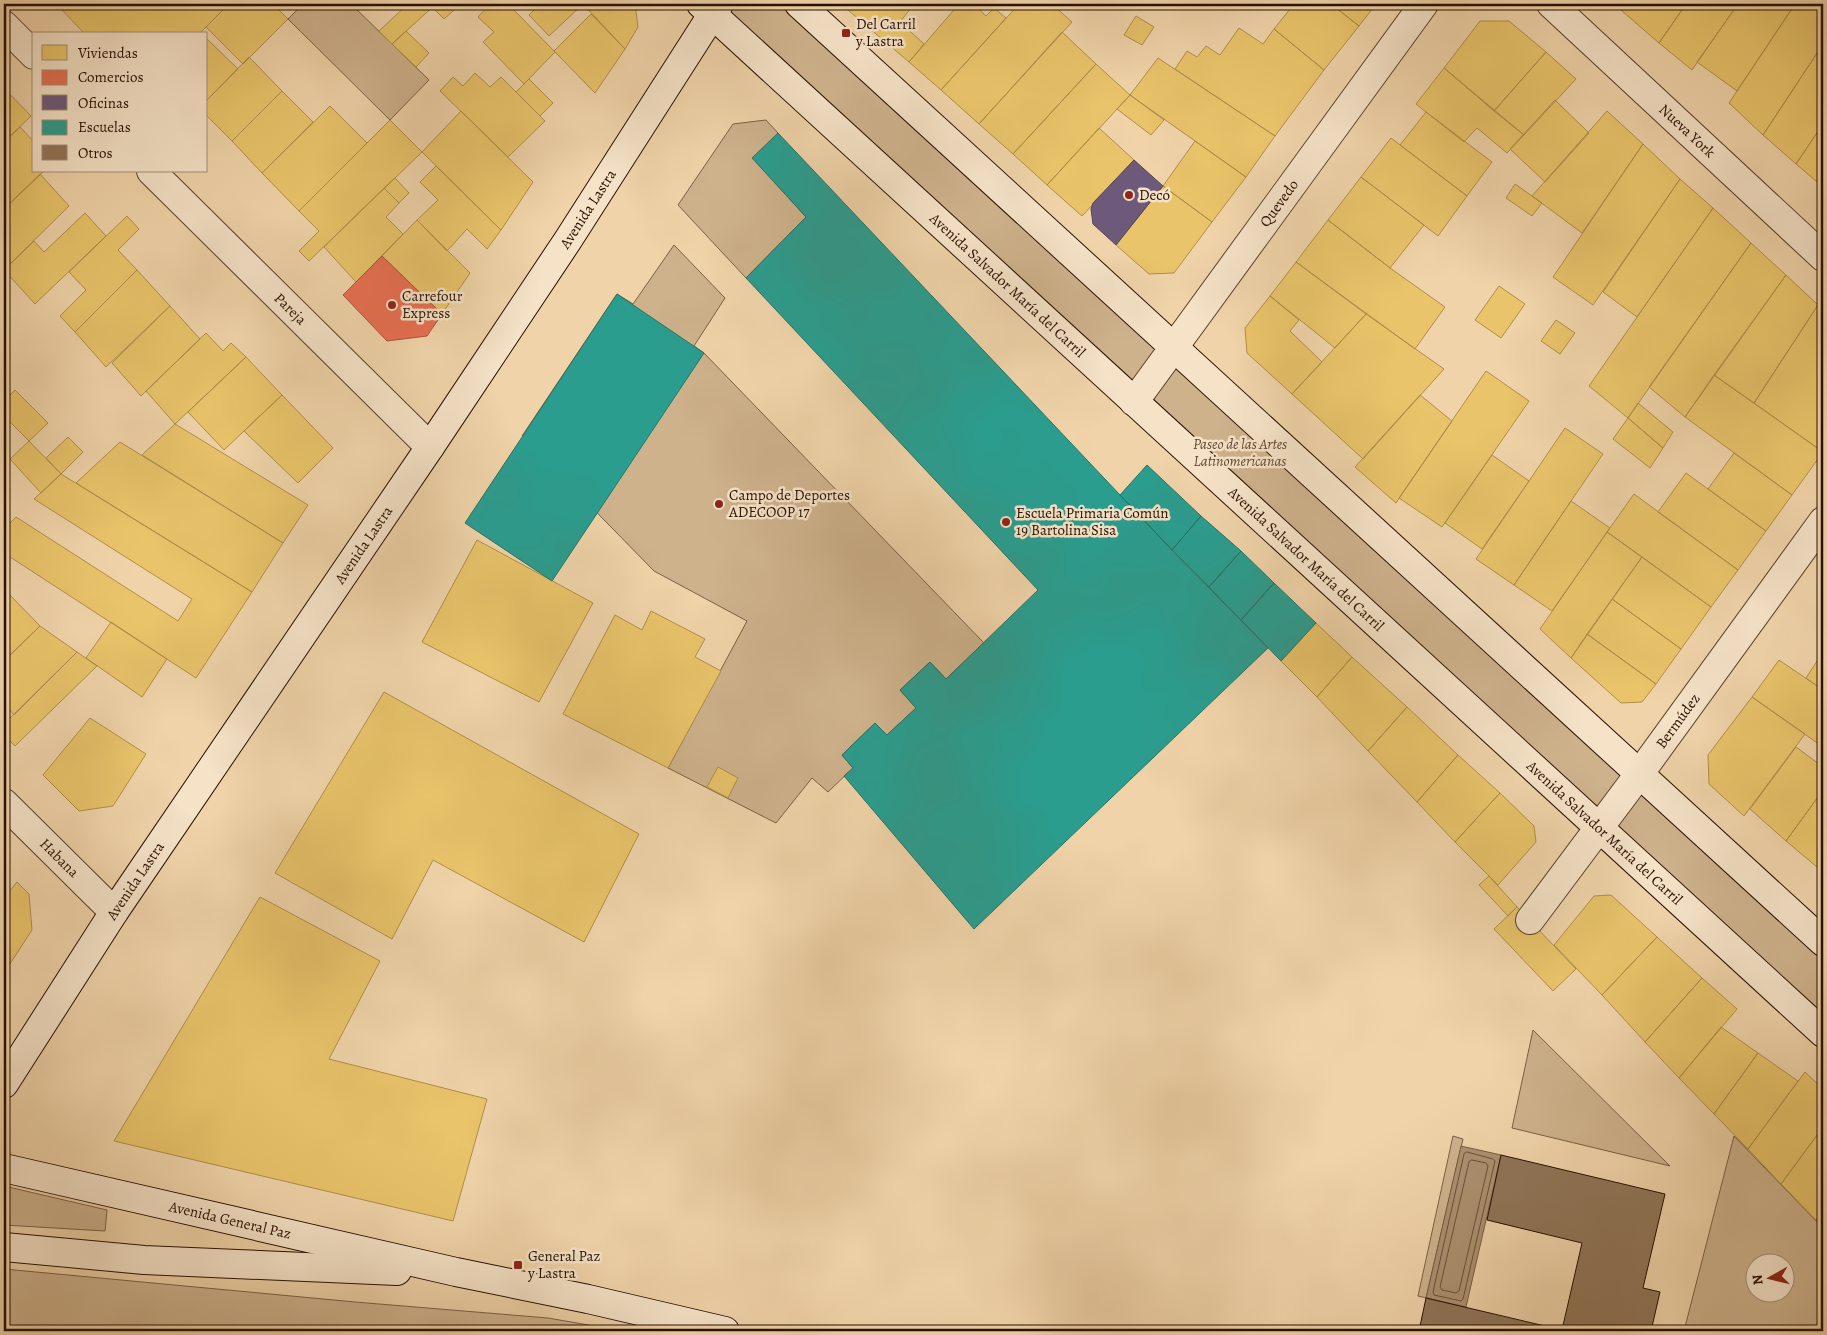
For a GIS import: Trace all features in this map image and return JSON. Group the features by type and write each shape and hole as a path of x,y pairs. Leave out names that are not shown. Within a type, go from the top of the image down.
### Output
{"street":[{"path":"800,4 1823,942"},
{"name":"Quevedo","path":"1134,402 1424,4"},
{"name":"Nueva York","path":"1551,4 1823,257"},
{"name":"Avenida Salvador María del Carril","path":"711,7 1134,402 1823,1033"},
{"name":"Avenida Lastra","path":"4,1084 114,912 430,447 568,240 711,7"},
{"path":"4,25 32,53"},
{"name":"Pareja","path":"152,172 430,447"},
{"name":"Bermúdez","path":"1530,920 1598,827 1640,774 1823,521"},
{"name":"Habana","path":"4,803 114,912"},
{"name":"Avenida General Paz","path":"4,1168 456,1272 588,1299 725,1331"},
{"name":"Avenida General Paz","path":"4,1247 144,1260 357,1270 456,1272"}],"green space":[{"path":"303,4 351,4 429,80 390,120 288,19"},
{"name":"Paseo de las Artes Latinomericanas","path":"701,4 799,4 1823,942 1823,1033"},
{"path":"766,120 778,133 753,158 806,217 746,278 678,205 733,124"},
{"name":"Campo de Deportes ADECOOP 17","path":"674,245 725,298 694,346 704,353 984,643 946,679 930,662 900,690 916,708 887,735 875,723 842,755 853,768 828,792 812,778 776,823 668,768 747,621 654,571 522,436 617,294 633,304"},
{"path":"1533,1030 1670,1166 1512,1128"},
{"path":"1453,1136 1463,1139 1426,1298 1418,1296"},
{"path":"1734,1136 1823,1228 1823,1331 1684,1331"},
{"path":"4,1186 107,1210 105,1231 4,1225"},
{"path":"4,1269 548,1318 623,1331 22,1331 4,1327"}],"water":[{"path":"1461,1146 1501,1155 1466,1307 1426,1298"}],"building: Viviendas":[{"path":"66,4 229,4 201,32 83,32 61,9"},
{"path":"229,4 273,4 288,19 243,64 206,27"},
{"path":"408,4 436,4 392,44 379,31"},
{"path":"436,4 461,4 444,19 432,7"},
{"path":"486,4 508,4 555,52 524,84 483,42 494,32 478,17 488,6"},
{"path":"540,4 583,4 549,36 529,15"},
{"path":"583,4 635,4 638,27 625,49"},
{"path":"841,4 914,4 900,22 924,44 909,62"},
{"path":"959,4 973,4 986,16 994,8 1006,18 941,90 909,62"},
{"path":"1019,4 1052,4 1072,22 979,124 941,90"},
{"path":"1294,4 1331,4 1359,26 1324,70 1274,29"},
{"path":"1331,4 1376,4 1359,26"},
{"path":"1614,4 1686,4 1659,43"},
{"path":"1686,4 1738,4 1692,70 1659,43"},
{"path":"1738,4 1795,4 1737,91 1697,62"},
{"path":"1795,4 1823,4 1823,44 1763,135 1729,103"},
{"path":"591,14 625,49 595,93 554,51"},
{"path":"1136,16 1154,27 1142,45 1124,35"},
{"path":"1480,21 1509,21 1546,52 1494,111 1444,68"},
{"path":"1239,28 1263,44 1274,29 1324,70 1275,136 1175,69 1187,51 1197,57 1206,46 1220,55"},
{"path":"406,31 429,53 416,67 392,44"},
{"path":"1062,32 1096,64 1013,154 979,124"},
{"path":"208,40 238,69 208,99"},
{"path":"1823,44 1823,124 1796,164 1763,135"},
{"path":"1546,52 1576,79 1524,135 1494,111"},
{"path":"249,57 282,91 232,141 208,117 208,99"},
{"path":"1158,58 1275,136 1246,177 1130,95"},
{"path":"1096,64 1130,95 1047,185 1013,154"},
{"path":"1444,68 1524,135 1507,153 1477,128 1464,142 1416,104"},
{"path":"475,73 490,87 501,77 545,121 508,157 440,91 453,77 463,86"},
{"path":"529,79 553,103 540,116 516,92"},
{"path":"4,88 31,116 4,142"},
{"path":"282,91 313,122 262,173 232,141"},
{"path":"1130,95 1164,120 1151,135 1117,109"},
{"path":"1555,100 1589,133 1545,182 1510,149"},
{"path":"330,106 367,143 299,211 262,173"},
{"path":"461,111 533,182 501,230 422,152"},
{"path":"1607,111 1643,144 1582,233 1532,196"},
{"path":"1426,112 1492,162 1467,196 1400,145"},
{"path":"390,120 422,152 309,261 299,251 319,231 299,211"},
{"path":"1823,124 1823,187 1796,164"},
{"path":"20,127 32,140 32,172 43,172 4,209 4,142"},
{"path":"1099,128 1134,160 1082,216 1047,185"},
{"path":"1391,138 1467,196 1438,236 1361,177"},
{"path":"1195,141 1246,177 1212,222 1163,186"},
{"path":"1643,144 1680,179 1593,305 1553,277"},
{"path":"436,166 501,230 487,249 467,229 447,251 417,220 438,200 420,182"},
{"path":"40,174 69,206 6,268 4,266 4,209"},
{"path":"1361,177 1424,225 1390,268 1328,220"},
{"path":"395,178 409,193 399,203 384,188"},
{"path":"1680,179 1713,208 1637,317 1603,292"},
{"path":"1515,184 1542,203 1532,216 1506,198"},
{"path":"1163,186 1212,222 1174,273 1149,274 1116,245"},
{"path":"384,188 399,203 386,217 403,234 356,282 324,247"},
{"path":"1713,208 1751,243 1628,418 1589,386"},
{"path":"85,213 106,236 35,304 4,270 34,241 44,252"},
{"path":"127,216 139,229 118,250 137,270 75,332 60,316 86,290 69,272"},
{"path":"417,220 470,273 442,314 382,256"},
{"path":"1328,220 1390,268 1445,307 1415,349 1296,262"},
{"path":"1751,243 1786,275 1685,417 1649,387"},
{"path":"1296,262 1366,314 1335,348 1270,296"},
{"path":"137,270 170,306 106,367 75,332"},
{"path":"1786,275 1818,305 1754,403 1714,375"},
{"path":"1499,286 1525,304 1501,338 1475,320"},
{"path":"1270,296 1299,320 1290,331 1322,362 1292,394 1247,353 1245,328"},
{"path":"1818,305 1823,309 1823,452 1754,403"},
{"path":"170,306 200,339 141,396 112,363"},
{"path":"1366,314 1444,369 1363,459 1292,394"},
{"path":"1556,320 1575,333 1560,354 1541,341"},
{"path":"206,333 223,351 231,343 246,357 175,424 146,391"},
{"path":"246,357 282,395 224,450 188,412"},
{"path":"1486,371 1529,401 1442,527 1399,498"},
{"path":"1714,375 1823,452 1792,495 1685,417"},
{"path":"15,390 48,423 29,441 4,416 4,401"},
{"path":"282,395 333,448 298,483 244,431"},
{"path":"1420,395 1452,421 1396,503 1355,467"},
{"path":"1638,403 1673,432 1663,448 1628,418"},
{"path":"1628,418 1663,448 1650,468 1613,439"},
{"path":"175,424 308,505 283,543 142,455"},
{"path":"1565,428 1603,454 1514,585 1476,559"},
{"path":"68,437 83,452 61,474 46,458"},
{"path":"29,441 61,474 41,493 10,459"},
{"path":"120,442 283,543 252,592 76,483"},
{"path":"1734,453 1792,495 1766,531 1708,489"},
{"path":"1492,455 1529,481 1482,549 1445,523"},
{"path":"1686,473 1766,531 1738,570 1658,512"},
{"path":"61,474 252,592 196,678 4,553 4,529 16,517 178,621 192,599 34,499"},
{"path":"1634,494 1738,570 1711,607 1607,532"},
{"path":"1571,501 1610,528 1552,611 1514,585"},
{"path":"1607,532 1642,557 1571,658 1540,629"},
{"path":"477,540 593,603 539,702 422,642"},
{"path":"1642,557 1711,607 1681,649 1612,599"},
{"path":"7,592 40,626 4,661 4,596"},
{"path":"1612,599 1681,649 1656,684 1587,634"},
{"path":"651,611 705,639 695,657 721,671 668,768 563,714 615,615 642,630"},
{"path":"111,622 167,659 142,697 86,658"},
{"path":"1316,623 1352,657 1317,697 1281,661"},
{"path":"40,626 77,652 14,715 4,703 4,661"},
{"path":"1587,634 1656,684 1642,702 1621,703 1571,658"},
{"path":"77,652 97,666 15,746 4,735 4,724"},
{"path":"1823,652 1823,690 1806,678"},
{"path":"1352,657 1407,707 1368,751 1317,697"},
{"path":"1779,660 1823,690 1823,747 1752,697"},
{"path":"384,692 639,834 584,942 433,860 392,939 275,873"},
{"path":"1752,697 1805,734 1744,816 1709,784 1708,755"},
{"path":"1407,707 1458,755 1417,802 1368,751"},
{"path":"90,718 146,754 113,806 79,811 43,775"},
{"path":"1796,747 1823,767 1823,790 1786,841 1750,809"},
{"path":"1458,755 1500,793 1455,842 1417,802"},
{"path":"718,767 738,778 728,798 707,787"},
{"path":"1823,790 1823,872 1786,841"},
{"path":"1500,793 1534,826 1536,842 1498,885 1455,842"},
{"path":"1489,876 1517,907 1508,916 1479,885"},
{"path":"17,882 29,894 32,930 4,973 4,898"},
{"path":"1611,895 1657,937 1602,995 1554,945 1594,896"},
{"path":"260,897 380,961 329,1059 487,1099 453,1221 114,1141"},
{"path":"1517,907 1576,969 1553,991 1494,929"},
{"path":"1657,937 1702,978 1645,1042 1602,995"},
{"path":"1702,978 1737,1009 1679,1078 1645,1042"},
{"path":"1721,1027 1758,1053 1714,1114 1679,1078"},
{"path":"1758,1053 1798,1081 1748,1149 1714,1114"},
{"path":"1805,1072 1823,1089 1823,1127 1781,1184 1748,1149"},
{"path":"1823,1127 1823,1210 1816,1220 1781,1184"},
{"path":"1823,1210 1823,1228 1816,1220"}],"building: Comercios":[{"name":"Carrefour Express","path":"382,256 442,314 427,336 387,341 343,295"}],"building: Oficinas":[{"name":"Decó","path":"1134,160 1163,186 1116,245 1093,224 1091,209 1093,203"}],"building: Escuelas":[{"name":"Escuela Primaria Común 19 Bartolina Sisa","path":"778,133 1172,550 1268,648 974,929 844,776 853,768 842,755 875,723 887,735 916,708 900,690 930,662 946,679 1038,590 746,278 806,217 752,158"},
{"path":"617,294 704,353 552,581 465,523"},
{"path":"1147,465 1201,516 1172,550 1120,495"},
{"path":"1201,516 1241,551 1209,587 1172,550"},
{"path":"1241,551 1274,583 1241,620 1209,587"},
{"path":"1274,583 1316,623 1281,661 1241,620"}],"building: Otros":[{"path":"1501,1155 1665,1194 1643,1288 1660,1292 1651,1331 1419,1331 1426,1298 1562,1330 1582,1243 1487,1220"}],"place":[{"name":"Del Carril y Lastra","path":"846,33"},
{"name":"Decó","path":"1129,195"},
{"name":"Carrefour Express","path":"392,305"},
{"name":"Campo de Deportes ADECOOP 17","path":"719,504"},
{"name":"Escuela Primaria Común 19 Bartolina Sisa","path":"1006,522"},
{"name":"General Paz y Lastra","path":"518,1265"}]}
